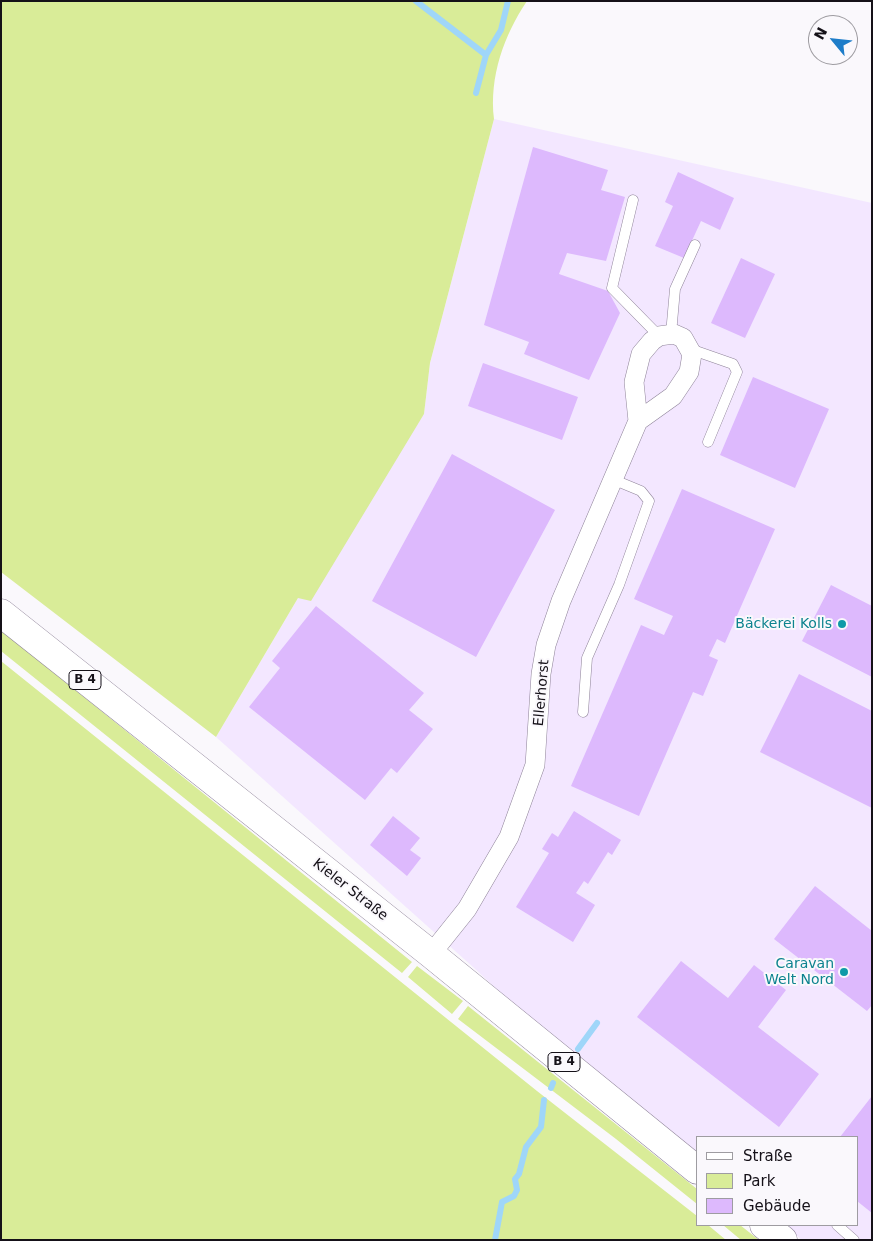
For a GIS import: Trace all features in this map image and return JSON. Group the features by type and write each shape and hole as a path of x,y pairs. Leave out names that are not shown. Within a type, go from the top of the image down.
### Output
{"main road":[{"name":"Kieler Straße","path":"1,613 431,954 696,1169"},
{"path":"765,1226 783,1240"}],"street":[{"path":"665,335 682,338 690,349 692,364 680,387 663,404 638,421 634,382 637,366 646,347 665,335"},
{"name":"Ellerhorst","path":"431,954 467,909 510,837 535,765 541,674 546,645 561,601 638,421"}],"lane":[{"path":"633,200 612,288 665,335 675,289 695,245"},
{"path":"690,349 733,364 737,372 708,442"},
{"path":"583,712 587,658 619,584 650,501 641,491 612,479"},
{"path":"838,1226 854,1240"}],"shaded area":[{"path":"494,119 872,203 872,1240 802,1240 784,1226 858,1226 858,1136 696,1136 696,1155 550,1039 473,967 216,737 298,598 424,414 430,363"}],"green space":[{"path":"1,1 527,1 511,28 496,72 493,103 494,119 430,363 424,414 311,601 298,598 216,737 1,572"},
{"path":"1,630 412,962 402,973 1,651"},
{"path":"1,661 537,1091 696,1215 696,1226 709,1226 726,1240 1,1240"},
{"path":"417,966 463,1001 452,1014 408,977"},
{"path":"468,1006 696,1188 696,1203 616,1139 458,1019"},
{"path":"724,1226 741,1226 759,1240 741,1240"}],"building":[{"path":"533,147 608,170 601,190 625,197 606,261 567,253 559,274 608,291 620,313 589,380 524,354 529,342 484,325"},
{"path":"678,172 734,198 720,230 701,221 684,258 655,246 673,206 665,202"},
{"path":"741,258 775,274 745,338 711,323"},
{"path":"483,363 578,397 562,440 468,406"},
{"path":"753,377 829,409 795,488 720,455"},
{"path":"452,454 555,510 476,657 372,601"},
{"path":"682,489 775,529 725,643 717,639 709,656 718,660 703,696 693,692 639,816 571,786 641,625 664,635 673,616 634,599"},
{"name":"Bäckerei Kolls","path":"831,585 872,606 872,677 802,641"},
{"path":"316,606 424,693 409,710 433,729 397,773 391,768 365,800 249,707 280,668 272,661"},
{"path":"799,674 872,711 872,808 760,752"},
{"path":"574,811 621,840 612,855 608,852 588,884 584,881 576,893 595,905 573,942 516,907 549,853 542,849 552,833 558,837"},
{"path":"393,816 420,838 410,850 421,858 407,876 370,845"},
{"name":"Caravan Welt Nord","path":"815,886 872,931 872,1005 867,1011 774,939"},
{"name":"Caravan Welt Nord","path":"681,961 728,998 754,965 786,990 758,1027 819,1074 779,1127 637,1017"},
{"path":"872,1096 872,1213 858,1202 858,1136 841,1136"}],"waterway":[{"path":"416,1 486,55"},
{"path":"476,93 486,55 501,30 508,1"},
{"path":"578,1049 597,1023"},
{"path":"551,1088 553,1083"},
{"path":"495,1240 502,1202 514,1196 517,1190 515,1179 519,1174 526,1147 541,1127 544,1100"}],"place":[{"name":"Bäckerei Kolls","path":"842,624"},
{"name":"Caravan Welt Nord","path":"844,972"}]}
